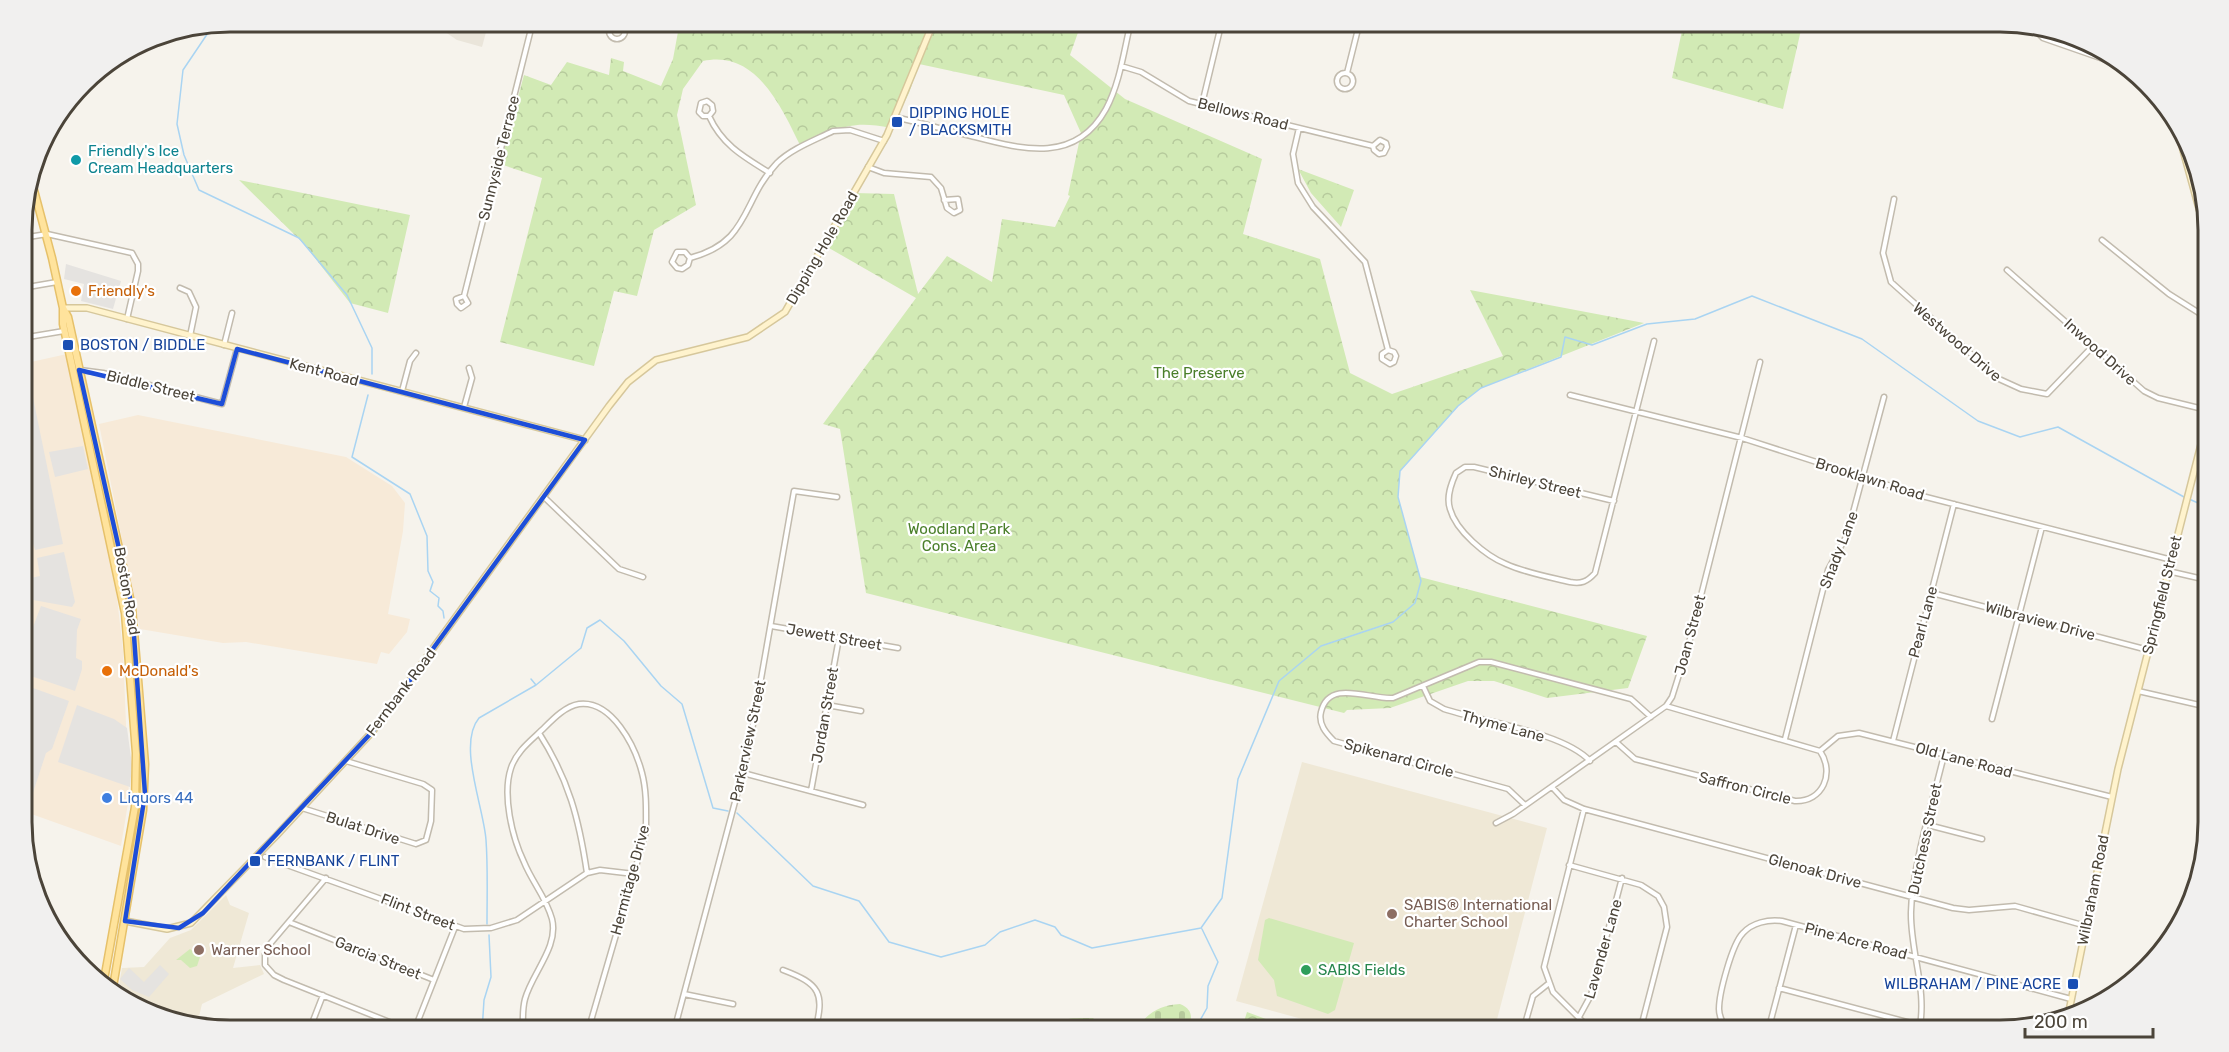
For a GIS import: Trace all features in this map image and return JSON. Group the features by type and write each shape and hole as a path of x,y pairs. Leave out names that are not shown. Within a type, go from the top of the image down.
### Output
{"main road":[{"name":"Dipping Hole Road","path":"626,385 656,360 748,337 785,312 884,141 929,32"},
{"name":"Boston Road","path":"34,196 63,308 64,330 125,613 136,753 134,815 105,976"},
{"name":"Kent Road","path":"63,308 80,307 585,440"},
{"name":"Boston Road","path":"63,308 68,317 114,522 135,630 145,787 114,983"},
{"name":"Fernbank Road","path":"125,921 167,929 191,923 346,761 374,731 626,385"},
{"name":"Springfield Street","path":"2118,769 2198,456"},
{"name":"Wilbraham Road","path":"2071,1007 2118,769"}],"street":[{"name":"Sunnyside Terrace","path":"464,296 530,32"},
{"path":"610,32 611,36 616,39 625,32"},
{"path":"895,117 1020,149 1058,147 1079,138 1098,121 1114,91 1129,32"},
{"path":"1202,104 1219,32"},
{"path":"1347,73 1340,75 1337,80 1343,89 1350,87 1352,82 1347,73 1357,32"},
{"path":"2041,36 2094,56"},
{"name":"Bellows Road","path":"1121,66 1141,72 1179,97 1373,146"},
{"path":"707,101 712,105 713,111 709,116 703,116 699,112 701,103 707,101"},
{"path":"709,116 719,135 732,148 770,173"},
{"path":"1299,128 1293,160 1298,183 1313,207 1365,262 1388,350"},
{"path":"690,258 713,250 731,237 770,173 786,156 833,130 850,130 884,141"},
{"path":"868,167 884,173 931,177 941,188 944,200 950,212 960,210 958,199 944,200"},
{"name":"Westwood Drive","path":"1894,199 1883,253 1891,282 1999,379 2021,390 2047,394 2093,345"},
{"path":"32,236 45,234 132,253 136,256 137,277 127,319"},
{"path":"2102,240 2169,294 2198,312"},
{"path":"679,252 687,253 690,258 688,265 682,269 677,268 672,262 673,256 679,252"},
{"name":"Inwood Drive","path":"2007,270 2147,393 2198,407"},
{"path":"32,286 57,282"},
{"path":"180,288 189,292 195,304 190,336"},
{"path":"224,346 232,314"},
{"path":"32,336 64,330"},
{"name":"Shirley Street","path":"1614,501 1474,467 1465,467 1456,473 1449,495 1449,509 1456,522 1492,557 1515,567 1579,584 1588,581 1595,573 1638,412 1654,341"},
{"name":"Biddle Street","path":"80,370 113,375 222,404 237,349"},
{"path":"402,392 410,361 416,353"},
{"name":"Joan Street","path":"1496,823 1590,761 1666,706 1676,688 1689,643 1760,362"},
{"path":"464,408 472,378 469,368"},
{"name":"Brooklawn Road","path":"1570,395 1741,438 1864,478 1954,504 2172,560"},
{"name":"Shady Lane","path":"1785,739 1828,570 1847,535 1884,397"},
{"name":"Parkerview Street","path":"677,1020 743,773 794,491 837,497"},
{"path":"544,497 620,569 643,577"},
{"name":"Pearl Lane","path":"1893,741 1954,504"},
{"path":"1992,719 2042,527"},
{"path":"2168,572 2198,578"},
{"name":"Wilbraview Drive","path":"1931,593 2148,650"},
{"name":"Jewett Street","path":"771,626 898,648"},
{"name":"Jordan Street","path":"811,791 839,638"},
{"name":"Spikenard Circle","path":"1525,805 1508,789 1334,741 1325,732 1321,722 1323,705 1335,694 1343,692 1382,699 1393,698 1466,666 1491,662 1631,699 1651,717"},
{"name":"Thyme Lane","path":"1423,686 1430,701 1444,709 1572,747 1590,761"},
{"path":"2138,691 2198,705"},
{"name":"Hermitage Drive","path":"524,1020 525,999 552,938 552,920 545,899 523,862 512,824 507,787 517,755 557,716 577,704 596,707 620,727 638,761 646,802 646,832 591,1020"},
{"path":"827,705 861,711"},
{"path":"1666,706 1820,751"},
{"path":"538,733 557,761 570,790 587,873"},
{"name":"Old Lane Road","path":"1820,751 1833,739 1850,733 1893,741 2112,797"},
{"name":"Saffron Circle","path":"1616,742 1635,759 1795,801 1814,797 1824,786 1828,770 1820,751"},
{"name":"Dutchess Street","path":"1920,1020 1918,958 1911,921 1912,896 1944,755"},
{"name":"Bulat Drive","path":"301,808 416,844 426,840 431,821 432,790 423,784 346,761"},
{"path":"743,773 863,805"},
{"name":"Glenoak Drive","path":"1552,787 1564,800 1584,809 1912,896 1969,910 2006,905 2020,907 2086,926"},
{"path":"1582,1020 1548,984 1544,957 1584,809"},
{"path":"1928,825 1982,839"},
{"name":"Flint Street","path":"265,857 455,927 482,929 517,920 545,899 587,873 600,870 634,874"},
{"path":"1569,865 1622,878 1654,892 1662,903 1667,917 1665,937 1643,1020"},
{"path":"326,878 267,949 265,965 274,975 386,1020"},
{"name":"Lavender Lane","path":"1579,1017 1591,995 1622,878"},
{"name":"Pine Acre Road","path":"1722,1020 1720,1003 1738,938 1748,928 1775,920 2072,999"},
{"name":"Garcia Street","path":"289,922 434,980"},
{"path":"1771,1020 1796,926"},
{"path":"418,1020 455,927"},
{"path":"783,970 806,979 817,989 821,1007 817,1020"},
{"path":"1526,1020 1533,996 1548,984"},
{"path":"1779,988 1901,1020"},
{"path":"684,994 733,1004"},
{"path":"313,1020 323,995"}],"highlighted area":[{"path":"237,349 585,440 373,731 203,913 179,928 125,921 145,794 132,607 79,370 222,404"}],"shaded area":[{"path":"445,32 486,32 482,47 457,40"},
{"path":"66,264 121,281 113,309 81,301 84,284 64,279"},
{"path":"67,354 116,589 123,651 129,797 121,846 32,814 32,362"},
{"path":"32,393 63,544 35,550 32,540"},
{"path":"138,415 346,457 392,486 405,503 403,531 388,614 410,619 407,632 389,654 381,652 377,664 246,642 223,643 140,629 99,424"},
{"path":"83,446 88,469 55,477 49,452"},
{"path":"64,552 75,602 72,607 32,600 32,578 40,576 37,558"},
{"path":"41,606 81,619 77,630 76,658 82,661 82,669 75,691 32,676 32,630"},
{"path":"32,688 69,701 52,749 46,753 32,796"},
{"path":"77,705 114,719 127,728 132,765 130,787 58,762"},
{"name":"SABIS® International Charter School","path":"1302,762 1547,828 1497,1020 1306,1020 1236,1001"},
{"name":"Warner School","path":"226,895 230,905 249,913 233,968 260,965 264,974 202,1004 199,1018 178,1014 154,1005 119,987 122,968 144,967 170,938 191,930"},
{"path":"160,965 169,974 149,997 132,990 120,979 129,968 144,982"}],"green space":[{"path":"678,32 1078,32 1070,55 1125,99 1262,159 1243,234 1320,259 1350,373 1392,394 1503,356 1470,290 1644,323 1481,388 1458,406 1400,471 1398,497 1420,577 1647,636 1628,688 1547,698 1494,681 1468,681 1390,708 1347,710 1344,713 866,593 840,429 823,424 916,298 822,244 854,193 894,194 918,294 947,256 992,282 1002,219 1055,227 1070,196 1068,195 1081,133 1064,95 919,64 909,93 891,128 877,125 844,127 801,147 776,100 753,73 738,64 722,60 703,61 683,89 677,115 696,205 654,230 637,296 614,291 594,366 500,342 542,178 500,164 524,75 551,85 567,62 609,75 611,58 624,62 623,71 661,86 673,59"},
{"path":"1682,32 1800,32 1783,109 1672,78"},
{"path":"1298,169 1354,190 1341,227 1311,193"},
{"path":"239,180 410,215 388,313 350,303 304,244"},
{"name":"SABIS Fields","path":"1269,918 1354,943 1335,1010 1328,1014 1277,996 1274,980 1258,960 1265,920"},
{"path":"190,949 200,957 197,966 190,968 181,960 176,960"},
{"path":"1180,1004 1185,1006 1190,1012 1190,1020 1144,1020 1159,1008"},
{"path":"1247,1012 1268,1020 1244,1020"},
{"path":"1093,1018 1095,1020 1064,1020"}],"waterway":[{"path":"208,33 183,70 177,124 184,155 199,190 299,238 347,295 372,348 372,374"},
{"path":"737,813 813,886 859,901 889,942 941,957 985,945 1000,932 1035,920 1055,927 1061,935 1092,948 1201,928 1222,898 1238,779 1279,681 1321,646 1393,622 1415,603 1421,581 1398,497 1400,471 1458,406 1481,388 1561,357 1565,337 1592,345 1647,324 1695,319 1752,296 1862,339 1978,421 2020,437 2058,427 2184,497"},
{"path":"368,395 352,457 410,494 427,536 428,571 433,582 430,591 439,598 438,606 443,611 444,618"},
{"path":"2189,499 2198,503"},
{"path":"487,924 486,840 471,760 473,729 479,718 536,685 581,648 587,628 600,620 624,641 661,686 682,704 713,808 728,811"},
{"path":"531,679 536,685"},
{"path":"1200,1020 1207,1008 1208,986 1218,962 1202,929"},
{"path":"483,1020 484,1000 491,977 489,935"}],"place":[{"name":"DIPPING HOLE / BLACKSMITH","path":"897,122"},
{"name":"Friendly's Ice Cream Headquarters","path":"76,160"},
{"name":"Friendly's","path":"76,291"},
{"name":"BOSTON / BIDDLE","path":"68,345"},
{"name":"McDonald's","path":"107,671"},
{"name":"Liquors 44","path":"107,798"},
{"name":"FERNBANK / FLINT","path":"255,861"},
{"name":"SABIS® International Charter School","path":"1392,914"},
{"name":"Warner School","path":"199,950"},
{"name":"SABIS Fields","path":"1306,970"},
{"name":"WILBRAHAM / PINE ACRE","path":"2073,984"}],"park label":[{"name":"The Preserve","path":"1199,373"},
{"name":"Woodland Park Cons. Area","path":"959,538"}]}
